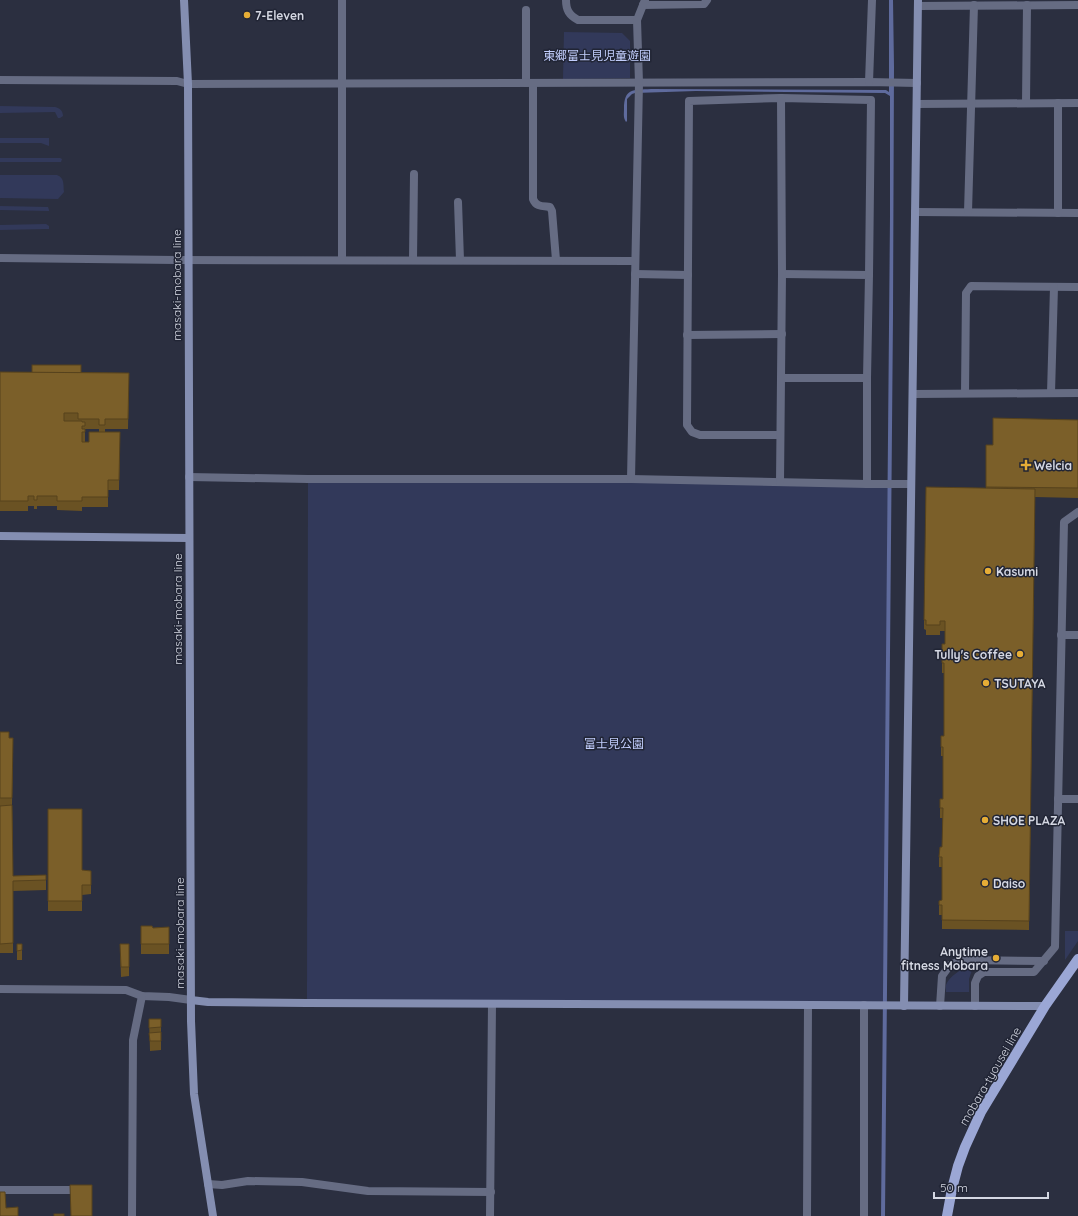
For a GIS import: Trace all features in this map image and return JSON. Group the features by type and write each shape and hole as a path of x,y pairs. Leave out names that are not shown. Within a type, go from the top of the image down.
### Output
{"main road":[{"name":"mobara-tyousei line","path":"947,1216 958,1166 981,1112 1045,1006 1078,959"}],"street":[{"name":"masaki-mobara line","path":"184,0 188,84 188,538 191,1000 194,1094 213,1216"},
{"path":"342,0 342,260"},
{"path":"566,0 566,7 571,16 578,20 637,20"},
{"path":"631,478 639,83 637,20 644,3 704,4 707,0"},
{"path":"870,82 872,0"},
{"path":"904,1006 918,3 974,5 1078,5"},
{"path":"968,212 974,5"},
{"path":"1026,103 1027,5"},
{"path":"526,10 530,83 533,199 539,206 550,207 552,211 556,260"},
{"path":"0,80 177,80 188,84 917,83"},
{"path":"780,482 782,334 781,98"},
{"path":"780,435 700,435 692,432 687,425 689,101 781,98 871,100 867,484"},
{"path":"1058,103 1058,212"},
{"path":"917,104 1078,103"},
{"path":"413,260 414,174"},
{"path":"458,202 460,260"},
{"path":"915,212 1078,213"},
{"path":"0,258 188,260 636,260"},
{"path":"635,274 688,275"},
{"path":"782,274 869,275"},
{"path":"965,393 966,293 971,286 1078,287"},
{"path":"1051,394 1054,286"},
{"path":"688,335 782,334"},
{"path":"781,378 867,378"},
{"path":"913,394 1078,393"},
{"path":"189,477 308,479 631,478 912,484"},
{"path":"975,1006 975,983 978,976 984,972 1034,972 1055,947 1064,522 1078,512"},
{"path":"0,536 188,538"},
{"path":"1061,635 1078,635"},
{"path":"1058,799 1078,800"},
{"path":"940,1006 942,976 950,965 962,960 1044,961"},
{"path":"0,989 126,990 142,996 169,997 208,1002 1045,1006"},
{"path":"132,1216 133,1040 142,996"},
{"path":"490,1216 492,1004"},
{"path":"807,1216 808,1005"},
{"path":"864,1005 864,1216"},
{"path":"208,1184 222,1185 248,1182 302,1182 368,1191 491,1192"},
{"path":"0,1190 70,1190"}],"green space":[{"name":"東郷富士見児童遊園","path":"564,32 622,33 630,41 630,78 563,79"},
{"path":"0,106 55,107 61,110 63,116 58,118 55,112 0,113"},
{"path":"0,138 49,138 49,146 41,143 0,143"},
{"path":"0,158 62,159 61,162 0,162"},
{"path":"0,175 57,175 60,176 62,180 64,192 58,199 0,198"},
{"path":"0,206 48,207 49,211 0,210"},
{"path":"46,224 49,226 49,229 0,230 0,225"},
{"name":"富士見公園","path":"308,479 888,484 884,1006 307,1003"},
{"path":"1065,931 1078,931 1078,941 1065,960"},
{"path":"970,965 979,966 972,970 969,979 969,992 946,992 946,986 950,979 956,973"}],"shaded area":[{"path":"889,0 893,0 894,67 893,315 885,1216 881,1216 890,96 885,93 696,91 635,93 627,99 626,122 624,119 624,102 628,94 635,90 651,89 886,90 889,92"}],"building":[{"path":"32,365 81,365 81,373 32,373"},
{"path":"0,372 129,373 128,419 105,419 105,425 99,425 99,419 78,419 78,413 64,413 64,421 85,422 85,426 82,426 82,429 85,429 85,432 82,432 82,442 89,442 89,432 120,432 119,480 108,480 108,497 82,497 82,501 57,501 57,496 37,496 37,500 34,500 34,496 28,496 28,501 0,501"},
{"path":"993,418 1078,420 1078,488 986,487 986,445 993,445"},
{"path":"926,487 1035,489 1029,921 942,920 942,905 939,905 939,901 942,900 942,857 939,857 940,847 942,847 943,808 940,808 940,799 943,799 943,747 941,747 941,736 944,736 944,663 942,663 942,657 944,657 944,654 942,654 942,644 945,644 945,621 940,621 940,625 926,625 926,620 924,620"},
{"path":"0,732 9,732 9,738 13,738 12,798 0,798"},
{"path":"12,805 13,876 46,875 46,880 13,881 13,943 0,944 0,806"},
{"path":"48,809 82,809 82,870 91,871 91,885 82,885 82,901 48,901"},
{"path":"141,926 152,926 153,928 169,927 169,944 141,944"},
{"path":"17,944 22,944 22,950 17,951"},
{"path":"120,944 129,944 129,967 121,967"},
{"path":"149,1019 161,1019 161,1027 149,1028"},
{"path":"161,1032 161,1041 150,1041 149,1033"},
{"path":"70,1185 92,1185 92,1216 71,1216"},
{"path":"0,1192 5,1192 6,1208 18,1207 18,1216 0,1216"},
{"path":"54,1214 64,1214 64,1216 54,1216"}],"place":[{"name":"7-Eleven","path":"247,15"},
{"name":"Welcia","path":"1026,465"},
{"name":"Kasumi","path":"988,571"},
{"name":"Tully's Coffee","path":"1020,654"},
{"name":"TSUTAYA","path":"986,683"},
{"name":"SHOE PLAZA","path":"985,820"},
{"name":"Daiso","path":"985,883"},
{"name":"Anytime fitness Mobara","path":"996,958"}]}
